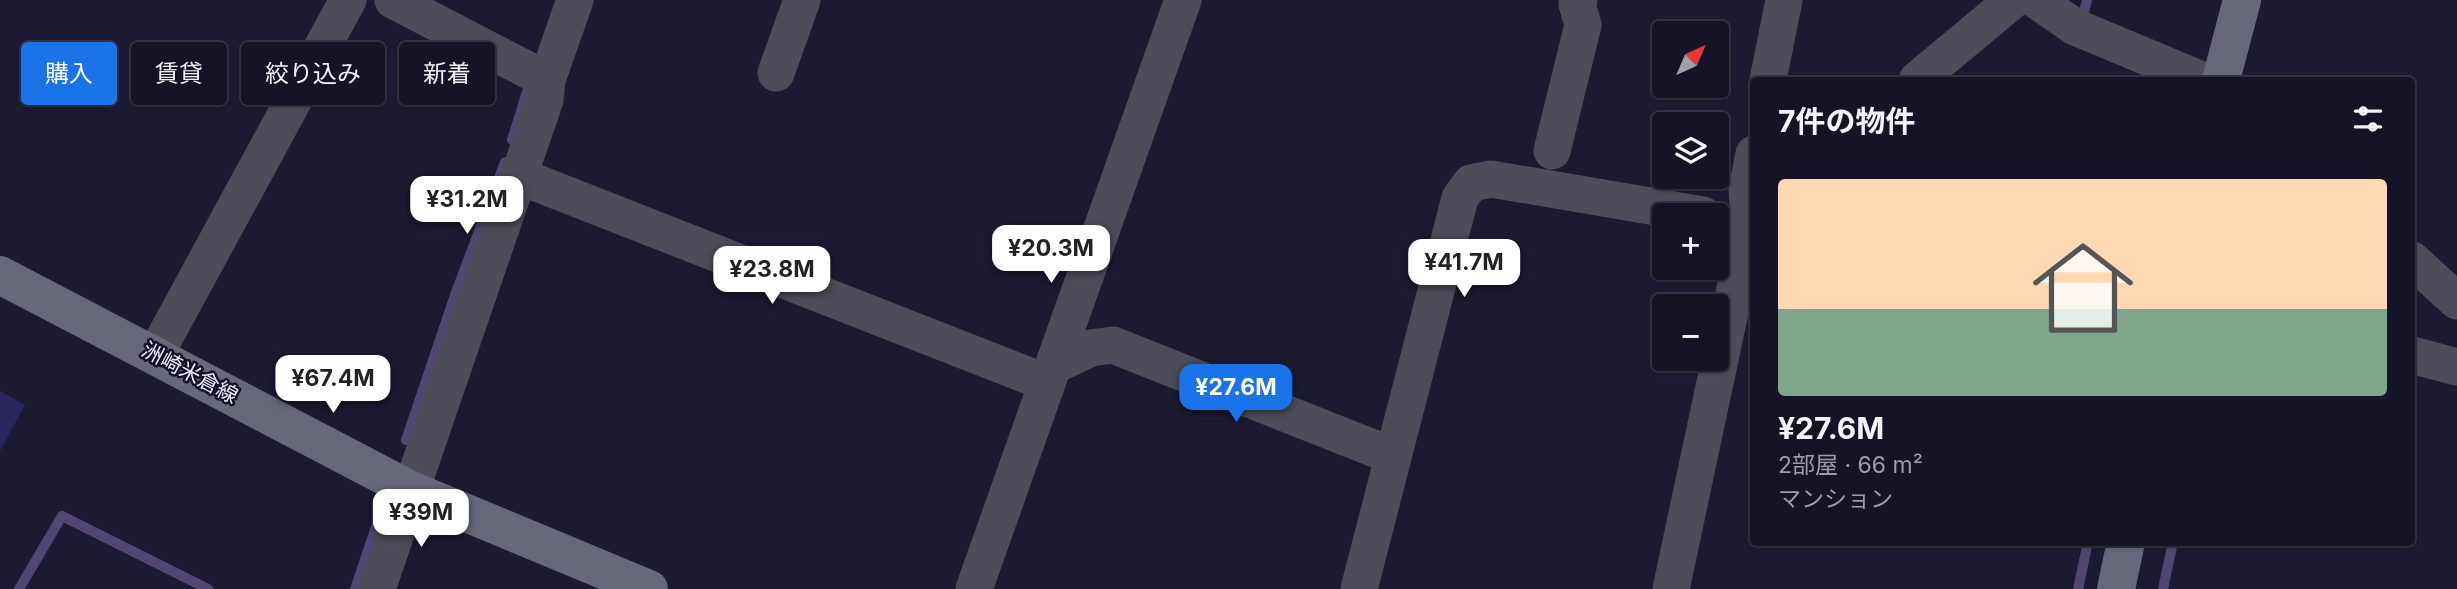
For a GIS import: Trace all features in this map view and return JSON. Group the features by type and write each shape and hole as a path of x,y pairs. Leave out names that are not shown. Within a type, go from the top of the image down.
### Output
{"main road":[{"path":"2196,77 2242,0"},
{"name":"洲崎米倉線","path":"0,275 411,490 649,589"},
{"path":"2116,589 2125,546"}],"street":[{"path":"155,355 348,0"},
{"path":"393,0 538,75"},
{"path":"377,589 545,100 538,75 575,0"},
{"path":"776,73 802,0"},
{"path":"974,589 1059,366 1183,0"},
{"path":"1552,151 1583,25 1577,4 1579,0"},
{"path":"1769,77 1784,0"},
{"path":"1921,77 2013,0"},
{"path":"2036,0 2075,27 2196,77"},
{"path":"1671,589 1750,173"},
{"path":"519,176 1059,366 1091,348 1113,345 1393,456"},
{"path":"1359,589 1460,198 1471,183 1491,179 1652,206"},
{"path":"2415,263 2457,301"},
{"path":"2415,356 2457,367"}],"building":[{"path":"0,391 25,405 0,451"}],"waterway":[{"path":"2087,0 2083,16 2089,22"},
{"path":"512,140 531,79"},
{"path":"406,440 455,295 505,162"},
{"path":"355,589 387,494"},
{"path":"19,589 62,516 208,589"},
{"path":"2078,589 2087,546"},
{"path":"2163,589 2172,546"}]}
